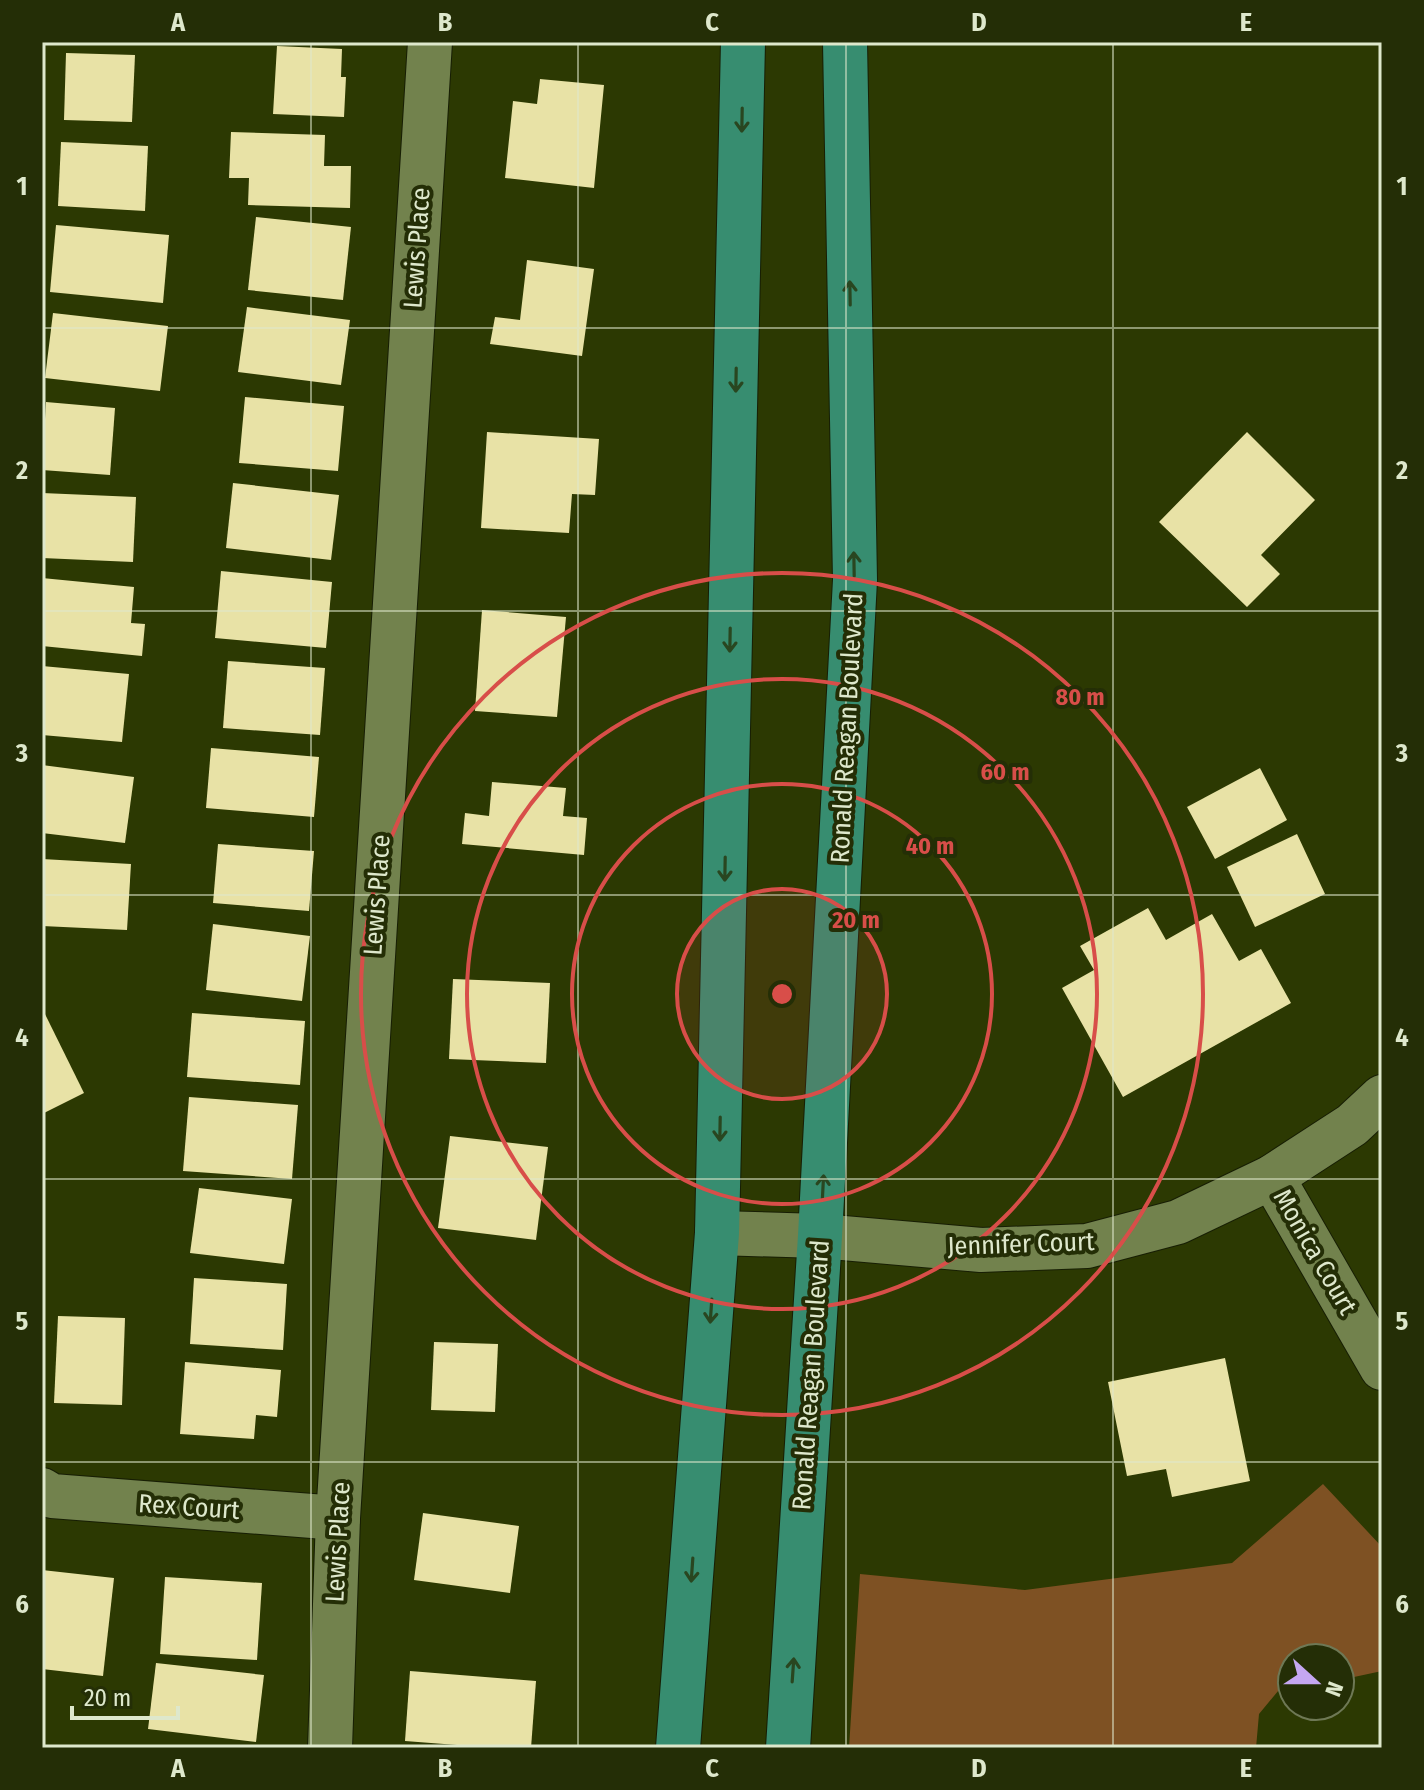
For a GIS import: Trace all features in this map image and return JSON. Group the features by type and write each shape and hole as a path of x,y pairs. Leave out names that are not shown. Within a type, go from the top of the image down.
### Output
{"main road":[{"path":"678,1748 717,1233 743,42"},
{"name":"Ronald Reagan Boulevard","path":"788,1748 820,1236 855,580 845,42"}],"street":[{"name":"Lewis Place","path":"330,1748 338,1518 430,42"},
{"name":"Jennifer Court","path":"717,1233 820,1236 981,1250 1087,1246 1178,1222 1272,1177 1352,1125 1382,1097"},
{"name":"Monica Court","path":"1272,1177 1382,1368"},
{"name":"Rex Court","path":"42,1490 52,1496 338,1518"}],"shaded area":[{"path":"1323,1484 1382,1547 1382,1671 1356,1677 1356,1642 1276,1642 1276,1693 1259,1714 1256,1748 849,1748 860,1574 1025,1590 1232,1563"}],"building":[{"path":"277,46 342,49 341,77 346,77 344,117 273,114"},
{"path":"66,53 135,55 132,122 64,120"},
{"path":"540,79 604,85 594,188 505,178 513,101 537,104"},
{"path":"231,132 325,135 324,166 351,166 350,208 248,205 249,178 229,178"},
{"path":"61,142 148,146 145,211 58,206"},
{"path":"256,217 351,227 343,300 248,290"},
{"path":"56,225 169,235 163,303 50,292"},
{"path":"527,260 594,269 582,356 490,344 495,317 520,320"},
{"path":"247,307 350,320 341,385 238,372"},
{"path":"53,313 168,326 160,391 45,378"},
{"path":"245,397 344,406 338,471 239,463"},
{"path":"46,402 115,408 110,475 42,470"},
{"path":"487,432 599,439 595,495 572,494 569,533 481,528"},
{"path":"1247,432 1315,500 1261,555 1280,574 1247,607 1159,522"},
{"path":"233,483 339,495 331,560 226,548"},
{"path":"42,493 136,497 133,562 42,558"},
{"path":"221,571 332,582 326,648 215,638"},
{"path":"42,578 134,587 131,623 145,624 142,656 42,646"},
{"path":"482,610 566,617 557,717 475,711"},
{"path":"228,661 325,668 320,735 223,728"},
{"path":"42,666 129,674 122,742 42,735"},
{"path":"211,748 319,757 314,817 206,808"},
{"path":"42,765 134,777 125,843 42,833"},
{"path":"1260,768 1287,820 1215,859 1187,807"},
{"path":"492,782 566,788 563,816 587,818 584,855 462,844 465,813 489,816"},
{"path":"1297,834 1325,894 1255,927 1227,867"},
{"path":"218,844 314,851 309,911 213,903"},
{"path":"42,859 131,864 127,930 42,926"},
{"path":"1148,908 1166,940 1212,914 1239,961 1261,949 1291,1003 1123,1097 1062,988 1094,970 1080,946"},
{"path":"213,924 310,936 302,1001 206,990"},
{"path":"453,979 550,983 546,1063 449,1059"},
{"path":"42,1008 84,1093 42,1114"},
{"path":"192,1013 305,1021 300,1085 187,1077"},
{"path":"189,1097 298,1105 292,1179 183,1171"},
{"path":"450,1136 548,1147 536,1240 438,1228"},
{"path":"199,1188 292,1199 284,1264 190,1253"},
{"path":"194,1278 287,1284 283,1350 190,1344"},
{"path":"58,1316 125,1318 122,1405 54,1403"},
{"path":"434,1342 498,1344 495,1412 431,1410"},
{"path":"1225,1358 1250,1481 1172,1497 1166,1469 1127,1476 1108,1382"},
{"path":"185,1362 281,1370 277,1417 256,1415 254,1439 180,1434"},
{"path":"423,1513 519,1526 510,1593 414,1580"},
{"path":"42,1570 114,1578 103,1676 42,1669"},
{"path":"165,1577 262,1583 257,1660 160,1654"},
{"path":"156,1663 264,1675 256,1742 148,1729"},
{"path":"410,1671 536,1681 531,1748 405,1741"}]}
